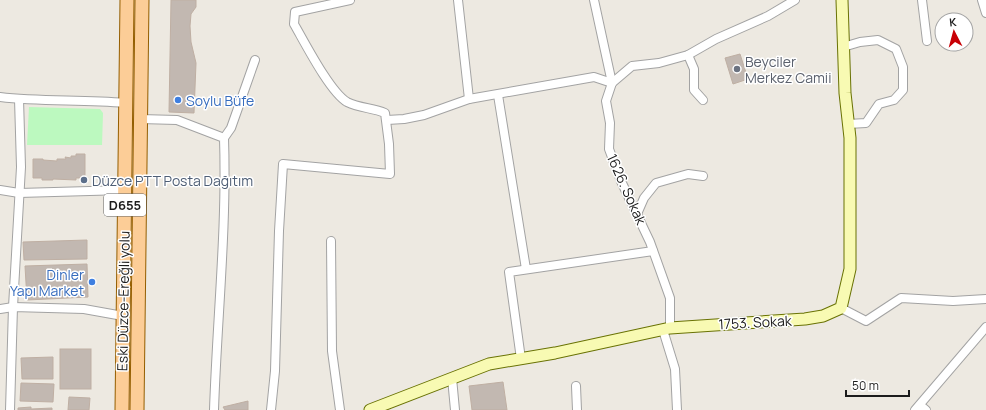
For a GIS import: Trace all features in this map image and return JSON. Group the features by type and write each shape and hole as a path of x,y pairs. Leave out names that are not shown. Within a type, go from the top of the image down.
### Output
{"main road":[{"name":"Eski Düzce-Ereğli yolu","path":"122,410 126,0"},
{"name":"Eski Düzce-Ereğli yolu","path":"137,410 142,0"}],"street":[{"path":"271,410 275,371 279,231 283,164 390,174 390,144 385,113 347,102 333,89 294,24 295,12 350,0"},
{"path":"458,0 469,99"},
{"path":"594,0 612,83"},
{"path":"612,83 632,66 659,63 688,55 716,39 768,16 795,0"},
{"path":"842,0 850,186 850,270 841,308 866,321 900,298 953,301 986,299"},
{"path":"922,0 927,41"},
{"path":"982,0 986,13"},
{"path":"843,47 860,42 878,40 896,49 904,67 903,90 894,100 879,104 866,123 848,124"},
{"path":"688,55 694,69 694,90 702,100"},
{"path":"214,410 218,312 226,192 224,138 231,128 255,60"},
{"path":"387,120 404,119 424,115 469,99 594,77 612,83"},
{"name":"1626. Sokak","path":"612,83 606,101 610,123 609,149 621,181 653,251 670,298 667,329 675,368 677,410"},
{"path":"498,95 526,269"},
{"path":"0,97 19,99 96,100 125,103"},
{"path":"10,410 21,167 19,99"},
{"path":"140,120 176,120 224,138"},
{"path":"637,214 644,198 656,183 688,174 703,176"},
{"path":"0,190 19,193 125,190"},
{"path":"331,241 332,351 340,410"},
{"path":"521,359 509,272 653,251"},
{"path":"0,309 14,307 84,309 123,316"},
{"name":"1753. Sokak","path":"370,410 489,364 555,353 667,329 805,319 823,316 841,308"},
{"path":"920,408 986,327"},
{"path":"452,378 455,410"},
{"path":"576,386 577,410"}],"green space":[{"path":"29,107 100,109 103,113 102,145 27,145"}],"building":[{"path":"171,0 196,0 196,7 191,14 190,26 191,42 196,63 194,113 169,112"},
{"name":"Beyciler Merkez Camii","path":"740,54 748,79 733,84 725,58"},
{"path":"76,154 85,154 85,178 76,178 76,180 42,180 42,178 33,178 33,159 57,161 57,159 66,159 65,157 71,158 71,156 76,156"},
{"path":"87,240 87,259 24,260 23,242"},
{"path":"87,264 88,297 27,300 25,266"},
{"path":"60,349 91,349 91,389 60,389"},
{"path":"53,357 53,379 22,379 21,358"},
{"path":"503,382 507,410 472,410 469,386"},
{"path":"21,383 54,384 53,402 20,401"},
{"path":"69,397 90,398 89,410 68,410"},
{"path":"248,401 248,410 225,410 223,407"},
{"path":"31,407 31,409 52,408 52,410 18,410 18,408"}],"place":[{"name":"Beyciler Merkez Camii","path":"737,69"},
{"name":"Soylu Büfe","path":"178,100"},
{"name":"Düzce PTT Posta Dağıtım","path":"84,180"},
{"name":"Dinler Yapı Market","path":"92,282"}]}
